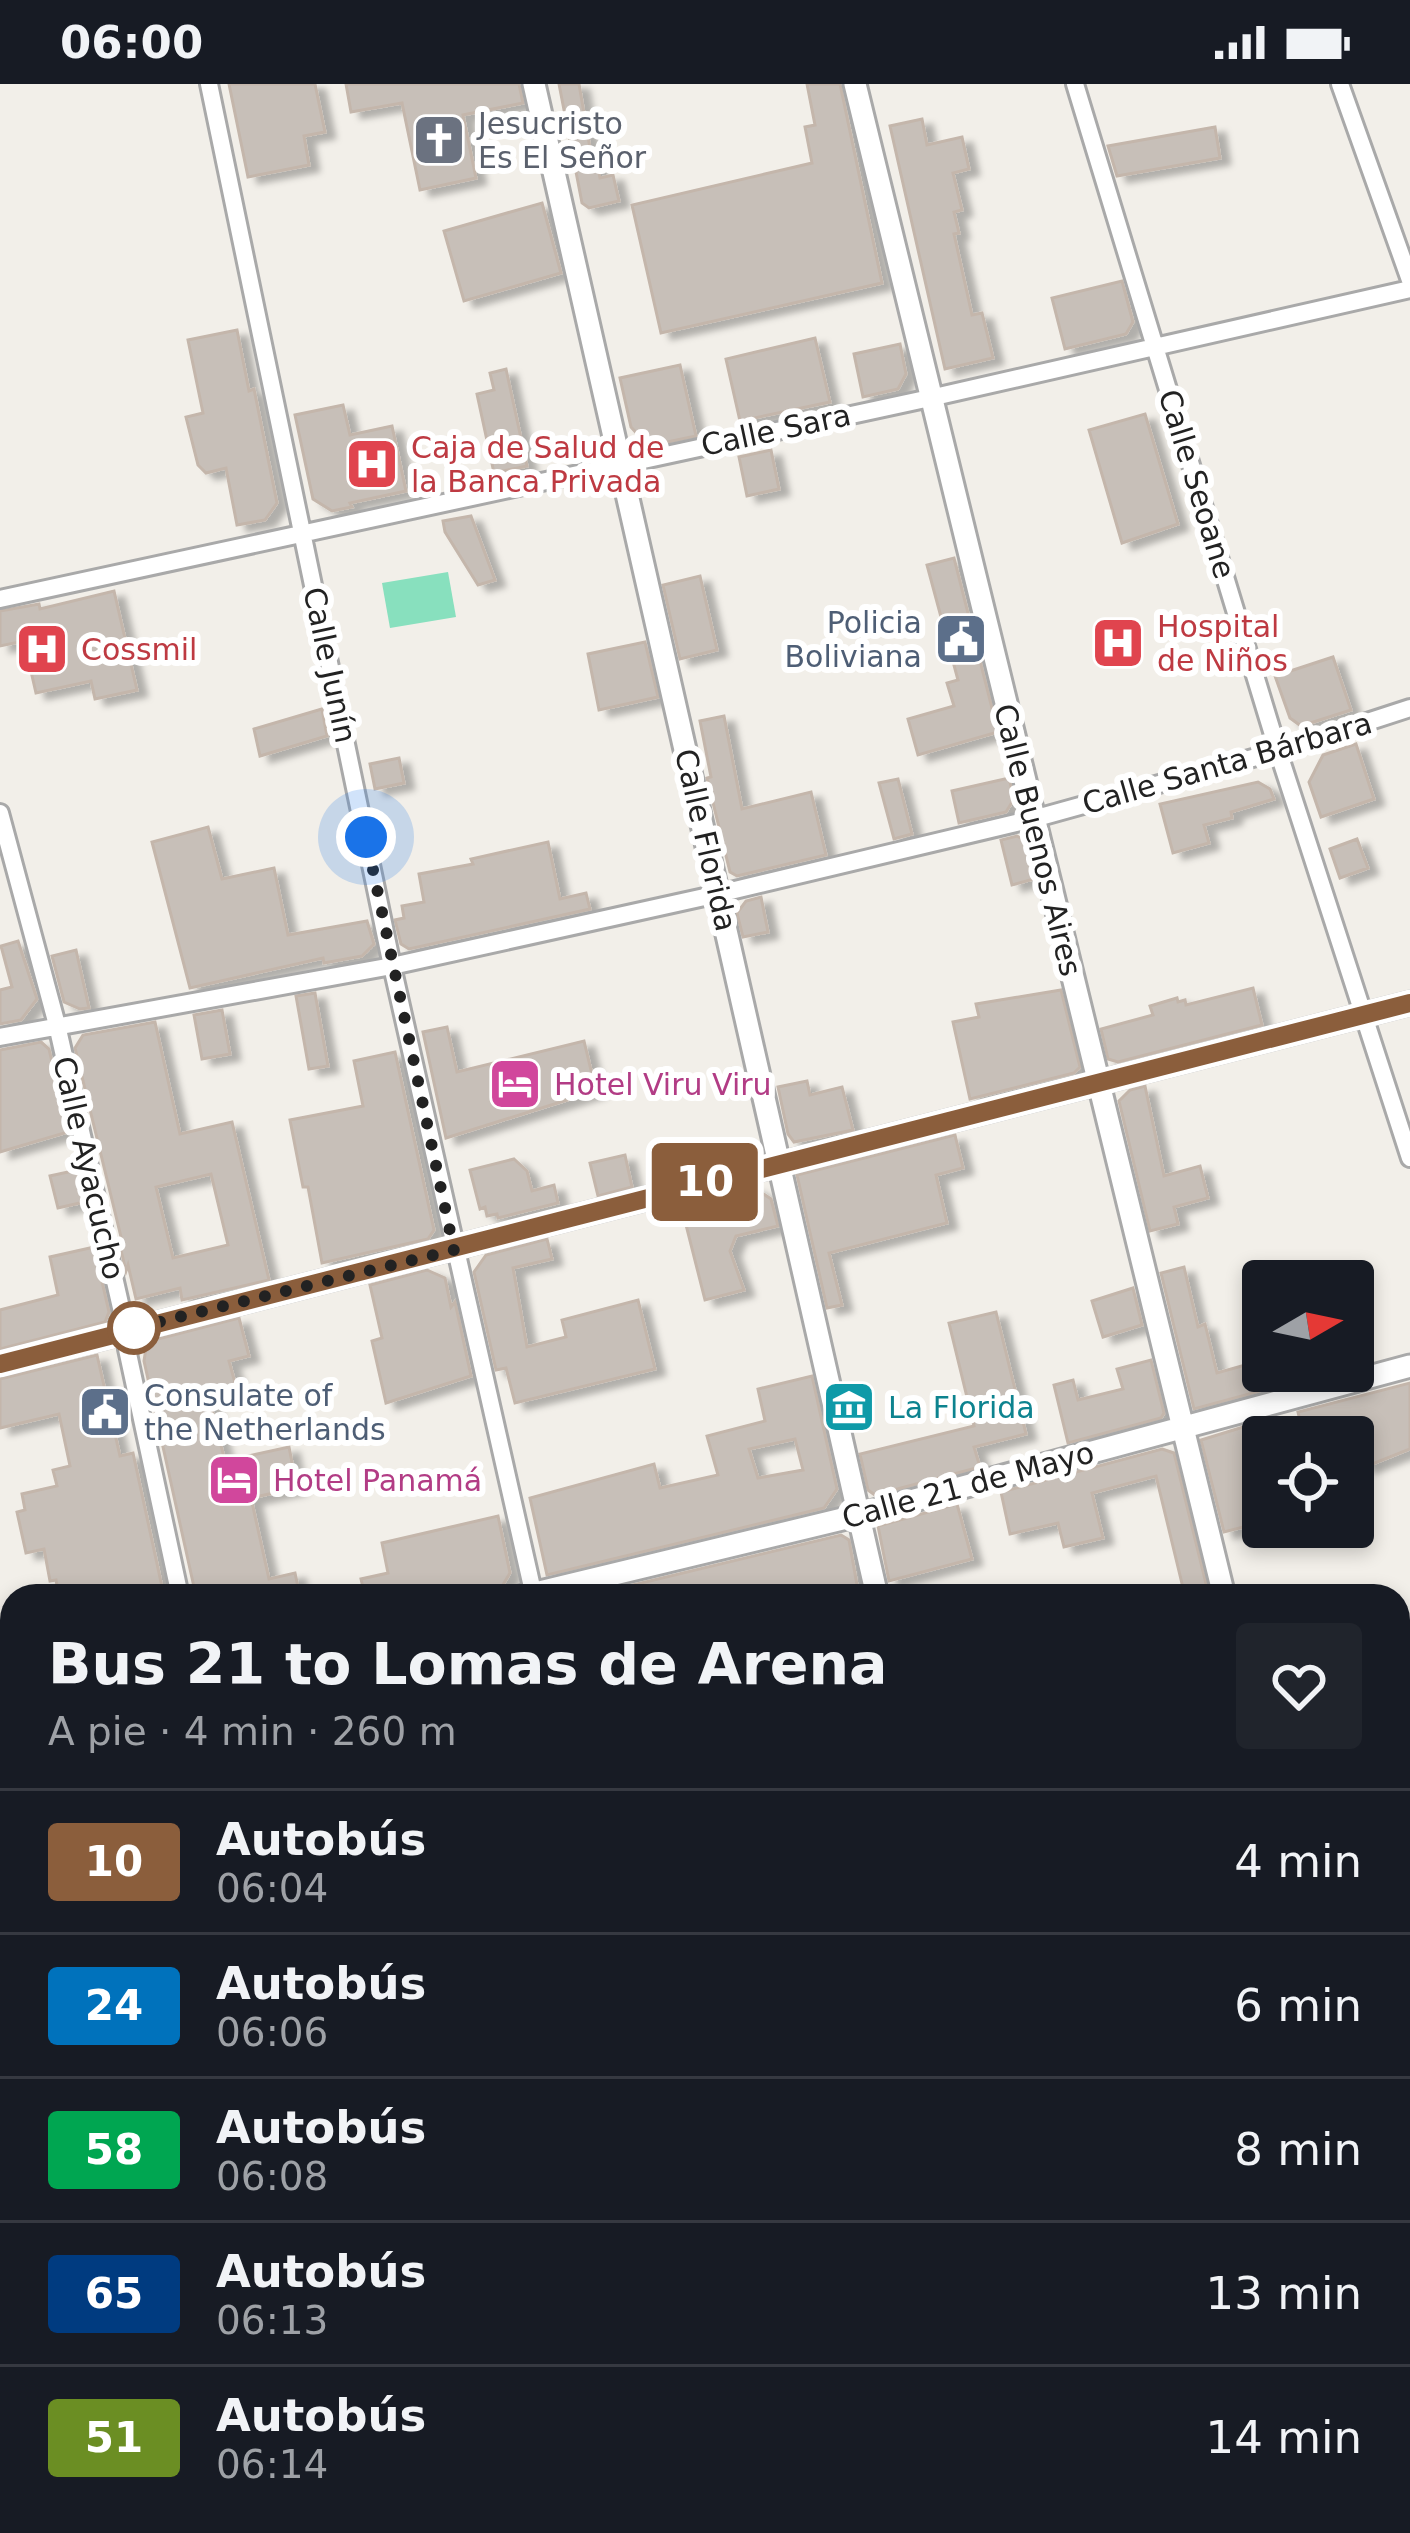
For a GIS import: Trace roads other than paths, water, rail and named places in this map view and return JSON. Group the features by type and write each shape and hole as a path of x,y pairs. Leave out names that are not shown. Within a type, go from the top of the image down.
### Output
{"street":[{"name":"Calle Junín","path":"209,84 392,966 528,1584"},
{"name":"Calle Florida","path":"534,84 874,1584"},
{"name":"Calle Buenos Aires","path":"855,84 1221,1584"},
{"name":"Calle Seoane","path":"1075,84 1278,751 1410,1157"},
{"path":"1340,84 1410,284"},
{"name":"Calle Sara","path":"0,599 931,398 1410,284"},
{"name":"Calle Santa Bárbara","path":"0,1037 392,966 718,894 1033,819 1278,751 1410,708"},
{"name":"Calle Ayacucho","path":"0,814 57,1025 126,1330 177,1584"},
{"path":"0,1364 1410,1003"},
{"name":"Calle 21 de Mayo","path":"575,1584 859,1515 1410,1366"}],"place":[{"name":"Jesucristo Es El Señor","path":"439,140"},
{"name":"Caja de Salud de la Banca Privada","path":"372,464"},
{"name":"Policia Boliviana","path":"961,639"},
{"name":"Hospital de Niños","path":"1118,643"},
{"name":"Cossmil","path":"42,649"},
{"name":"Hotel Viru Viru","path":"515,1084"},
{"name":"La Florida","path":"849,1407"},
{"name":"Consulate of the Netherlands","path":"105,1412"},
{"name":"Hotel Panamá","path":"234,1480"}]}
